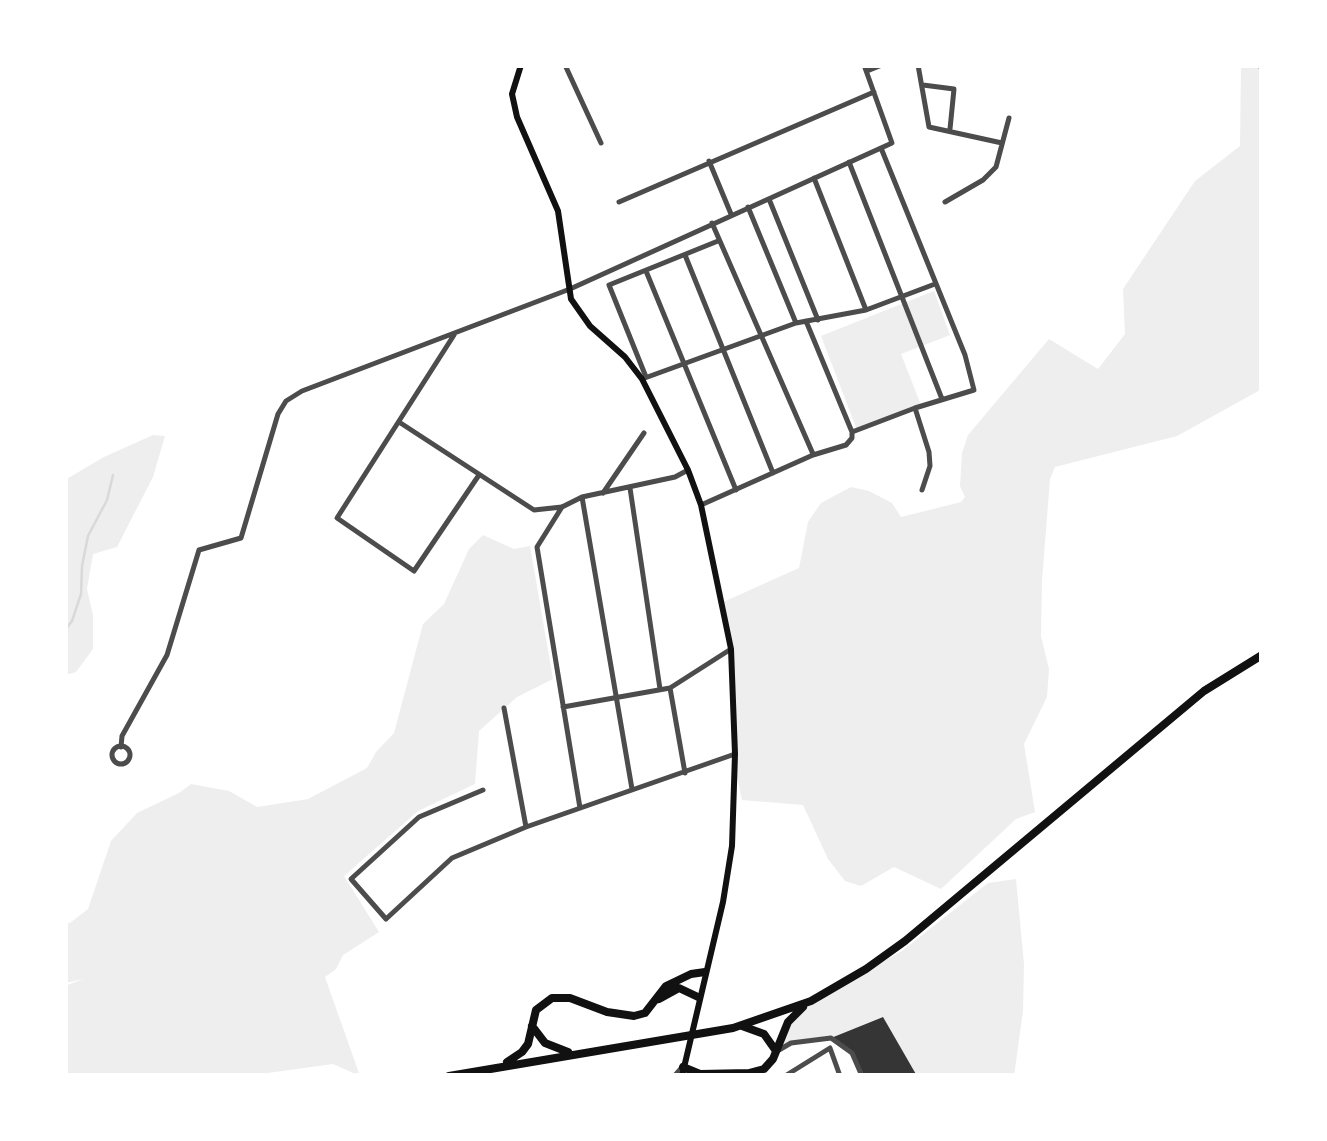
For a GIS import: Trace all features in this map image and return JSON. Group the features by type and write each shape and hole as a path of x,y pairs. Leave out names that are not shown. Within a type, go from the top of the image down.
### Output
{"highway":[{"path":"733,1028 811,1001 866,969 925,925 1204,691 1262,655"},
{"path":"493,1067 522,1052 528,1044 536,1010 552,998 570,998 624,1016 645,1012 666,986 705,972"},
{"path":"656,1001 679,988 698,997"},
{"path":"680,1073 757,1072 769,1065 788,1022 811,1001"},
{"path":"531,1025 552,1047 577,1052"},
{"path":"449,1076 733,1028 754,1028 772,1042 776,1051"}],"main road":[{"path":"521,65 512,94 517,117 558,211 570,299 590,326 644,378 688,470 701,505 731,649 735,754 732,846 680,1073"}],"street":[{"path":"565,65 602,143"},
{"path":"122,746 122,736 167,655 199,550 242,538 278,414 286,402 302,391 570,289 892,143 866,68 882,65"},
{"path":"918,65 929,127 1002,143"},
{"path":"924,85 954,88 950,131"},
{"path":"619,202 874,92"},
{"path":"945,202 996,167 1009,118"},
{"path":"852,432 974,390 965,355 881,148"},
{"path":"709,161 731,215"},
{"path":"849,162 942,399"},
{"path":"814,178 866,310"},
{"path":"769,199 818,320"},
{"path":"748,207 796,323"},
{"path":"712,223 813,455"},
{"path":"719,241 609,285 644,378 796,323 866,310 935,284"},
{"path":"685,255 725,346 773,473"},
{"path":"646,271 736,490"},
{"path":"701,505 846,444 852,438 806,322"},
{"path":"456,333 337,518 412,571 478,474"},
{"path":"915,408 929,452 930,466 922,490"},
{"path":"398,422 534,510 562,507 582,497 676,477 688,470"},
{"path":"603,493 644,433"},
{"path":"630,488 660,690"},
{"path":"582,497 632,790"},
{"path":"562,507 537,547 580,808"},
{"path":"563,707 670,688 731,649"},
{"path":"670,688 685,772"},
{"path":"504,708 526,828"},
{"path":"483,790 419,817 350,878 386,919 452,858 735,754"},
{"path":"776,1051 791,1043 831,1038 852,1053 862,1076"},
{"path":"785,1076 830,1048 840,1076"}],"shaded area":[{"path":"1241,65 1260,65 1262,74 1262,389 1177,436 1055,467 1050,479 1042,581 1041,636 1049,669 1047,697 1024,744 1035,812 1016,819 941,889 894,867 861,886 845,881 828,859 803,805 742,800 735,768 731,659 721,603 799,568 808,522 821,503 851,487 892,503 901,517 961,502 965,497 960,486 962,453 968,435 1049,339 1098,369 1125,334 1123,289 1195,181 1240,146"},
{"path":"934,291 950,335 901,354 921,405 857,430 821,336"},
{"path":"153,435 165,436 153,477 117,547 93,554 87,589 93,615 93,649 76,672 65,675 65,480"},
{"path":"483,535 514,549 530,546 553,679 517,697 479,731 475,784 418,811 344,876 379,932 343,955 336,969 325,977 360,1076 333,1064 246,1076 65,1076 65,986 83,979 65,983 65,922 70,923 88,909 111,841 137,813 191,784 229,791 257,807 308,799 367,768 394,733 423,624 444,604 469,549"},
{"path":"1016,879 1024,964 1023,1011 1014,1076 917,1076 882,1017 831,1038 811,1038 776,1051 780,1037 799,1010 811,1001 902,951 988,883"}],"building":[{"path":"883,1017 917,1076 862,1076 852,1053 831,1038"}],"waterway":[{"path":"65,630 81,594 88,536 107,500 113,475"}]}
